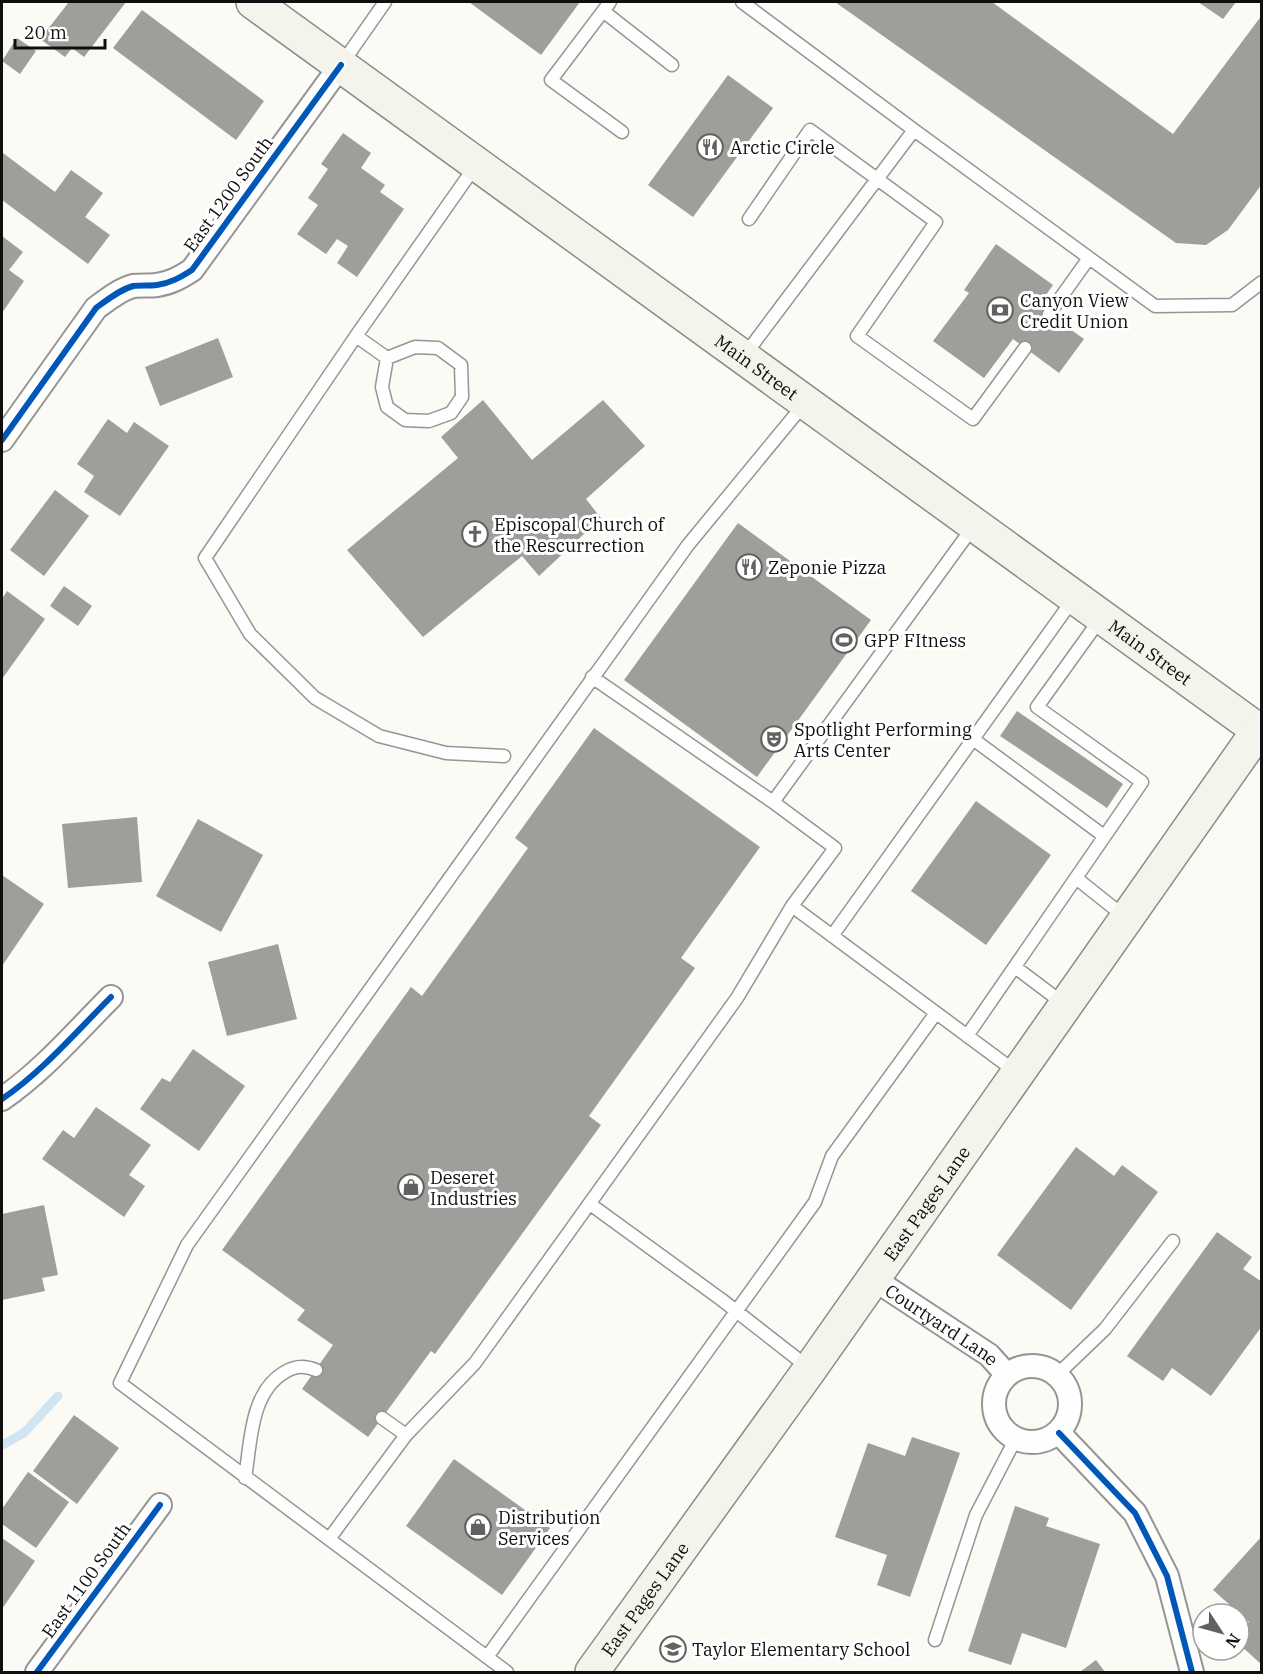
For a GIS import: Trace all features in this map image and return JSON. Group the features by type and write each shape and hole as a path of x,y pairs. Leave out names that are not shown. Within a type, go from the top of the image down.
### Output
{"main road":[{"name":"Main Street","path":"253,2 1260,732"},
{"name":"East Pages Lane","path":"600,1666 1126,917 1260,732"}],"street":[{"name":"East 1200 South","path":"2,440 96,308 128,288 174,281 192,270 341,65"},
{"path":"2,1099 42,1067 111,997"},
{"name":"Courtyard Lane","path":"872,1278 989,1355 1007,1375"},
{"name":"Courtyard Lane","path":"1016,1440 1001,1427 995,1415 994,1398 998,1386 1007,1375 1029,1365 1043,1367 1058,1374"},
{"path":"1016,1440 1034,1443 1047,1440 1059,1433 1067,1422 1071,1402 1068,1389 1058,1374"},
{"path":"1059,1433 1136,1513 1167,1576 1192,1672"},
{"name":"East 1100 South","path":"45,1669 159,1504"}],"lane":[{"path":"341,65 384,2"},
{"path":"742,2 1155,306 1232,305 1262,282"},
{"path":"622,132 551,80 607,6 672,65"},
{"path":"749,219 810,130 936,222 857,336 973,419 1025,348"},
{"path":"743,357 914,130"},
{"path":"476,164 205,558 250,634 315,698 379,736 446,753 504,756"},
{"path":"1049,314 1089,258"},
{"path":"356,336 387,358"},
{"path":"415,347 438,348 461,365 462,397 451,413 429,421 405,420 387,407 382,387 387,358 415,347"},
{"path":"507,1672 120,1383 187,1245 688,544 806,402"},
{"path":"773,802 974,525"},
{"path":"832,936 1074,597"},
{"path":"967,1036 1142,782 1037,707 1102,617"},
{"path":"329,1539 406,1435 475,1363 736,998 792,906 835,848 773,802 592,677"},
{"path":"973,739 1104,836"},
{"path":"1076,878 1126,917"},
{"path":"792,906 1017,1073"},
{"path":"1015,967 1065,1005"},
{"path":"487,1658 815,1202 832,1156 936,1013"},
{"path":"590,1204 810,1369"},
{"path":"1058,1374 1105,1329 1173,1241"},
{"path":"245,1478 255,1418 264,1392 279,1375 293,1367 308,1366 315,1370"},
{"path":"382,1418 406,1435"},
{"path":"935,1640 976,1515 1016,1440"}],"building":[{"path":"69,2 126,2 84,57 72,48 65,57 40,39"},
{"path":"469,2 580,2 541,55"},
{"path":"835,2 992,2 1173,134 1262,15 1262,184 1228,230 1206,245 1176,243"},
{"path":"1198,2 1236,2 1223,19"},
{"path":"142,10 264,101 236,140 113,48"},
{"path":"17,38 36,51 20,74 2,61"},
{"name":"Arctic Circle","path":"728,75 773,108 693,217 648,185"},
{"path":"343,133 371,153 361,168 385,185 380,192 404,209 357,277 337,263 348,246 337,239 326,254 297,234 318,205 308,198 328,169 321,164"},
{"path":"3,153 55,192 71,170 103,193 85,217 110,235 88,264 2,200"},
{"path":"2,236 23,252 9,270 24,281 2,313"},
{"name":"Canyon View Credit Union","path":"996,244 1053,285 1038,306 1084,339 1059,373 1013,339 984,378 933,341 969,293 964,290"},
{"path":"218,338 233,377 160,406 145,367"},
{"name":"Episcopal Church of the Rescurrection","path":"483,400 532,460 603,400 645,446 586,499 601,518 539,576 522,556 423,637 347,550 458,458 441,437"},
{"path":"108,419 127,433 134,422 169,446 120,516 84,492 94,476 77,464"},
{"path":"55,490 89,516 44,576 10,550"},
{"path":"738,523 871,620 757,777 624,680"},
{"path":"64,586 92,606 78,626 50,606"},
{"path":"7,591 45,619 2,679 2,599"},
{"path":"1017,711 1123,784 1107,808 1000,736"},
{"path":"594,728 760,847 681,958 695,968 589,1116 601,1125 435,1354 431,1351 368,1437 302,1389 333,1345 297,1320 305,1310 222,1250 411,987 422,996 528,848 515,838"},
{"path":"976,801 1051,855 986,945 911,891"},
{"path":"137,817 142,882 68,888 62,824"},
{"path":"198,819 263,855 221,932 156,896"},
{"path":"2,875 44,904 2,966"},
{"path":"278,944 297,1019 227,1036 208,962"},
{"path":"193,1049 245,1086 199,1151 140,1109 162,1078 170,1082"},
{"path":"96,1107 151,1145 129,1175 145,1186 124,1217 42,1159 63,1130 74,1138"},
{"path":"1076,1147 1114,1176 1122,1165 1158,1192 1071,1310 997,1255"},
{"path":"44,1205 58,1275 42,1278 45,1291 2,1300 2,1214"},
{"path":"1217,1232 1252,1257 1243,1269 1262,1282 1262,1326 1211,1396 1172,1368 1163,1381 1127,1356"},
{"path":"74,1415 119,1448 77,1504 33,1471"},
{"path":"912,1437 960,1453 910,1597 877,1585 887,1555 835,1537 868,1443 905,1456"},
{"name":"Distribution Services","path":"454,1459 550,1528 502,1595 406,1526"},
{"path":"28,1472 69,1502 36,1548 2,1524 2,1509"},
{"path":"1015,1506 1049,1518 1046,1526 1100,1544 1066,1648 1022,1633 1011,1665 968,1651"},
{"path":"1262,1536 1262,1665 1251,1655 1251,1602 1226,1602 1213,1590"},
{"path":"2,1538 35,1561 2,1609"},
{"path":"1096,1660 1105,1672 1080,1672"}],"waterway":[{"path":"2,1445 24,1433 58,1396"}],"cycle path":[{"path":"2,440 96,308 133,286 167,283 192,270 341,65"},
{"path":"2,1099 45,1064 111,997"},
{"path":"1059,1433 1135,1513 1167,1576 1192,1672"},
{"path":"37,1672 160,1505"}],"place":[{"name":"Arctic Circle","path":"710,147"},
{"name":"Canyon View Credit Union","path":"1000,310"},
{"name":"Episcopal Church of the Rescurrection","path":"475,534"},
{"name":"Zeponie Pizza","path":"749,567"},
{"name":"GPP FItness","path":"844,640"},
{"name":"Spotlight Performing Arts Center","path":"774,739"},
{"name":"Deseret Industries","path":"411,1187"},
{"name":"Distribution Services","path":"478,1527"},
{"name":"Taylor Elementary School","path":"673,1649"}]}
